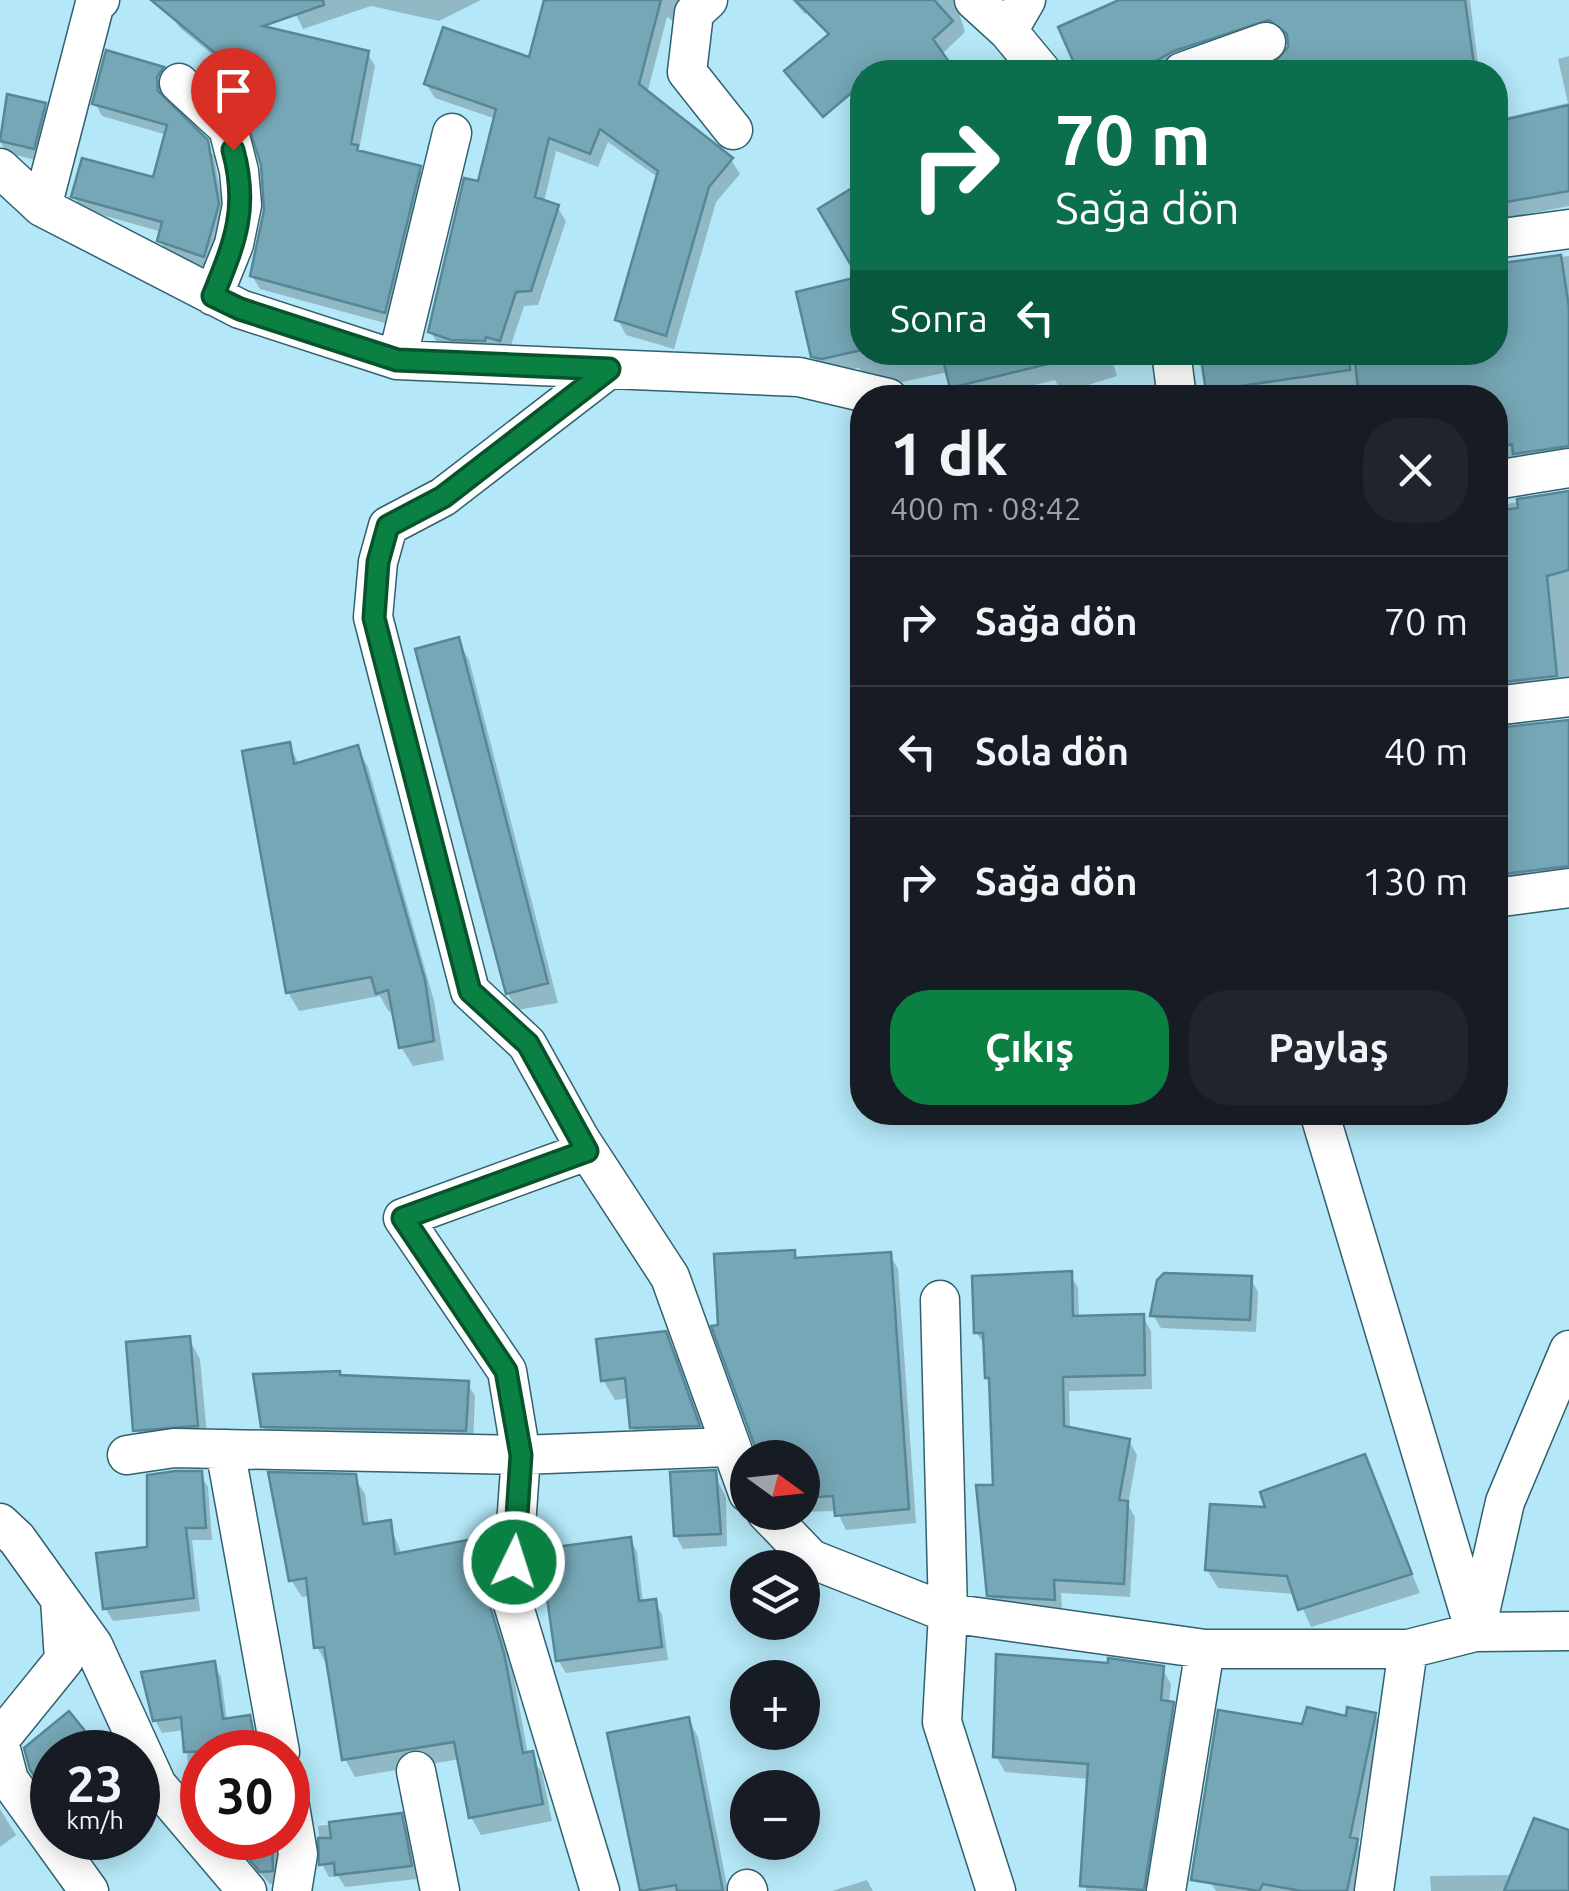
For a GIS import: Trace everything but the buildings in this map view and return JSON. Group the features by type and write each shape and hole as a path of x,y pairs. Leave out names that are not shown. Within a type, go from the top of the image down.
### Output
{"street":[{"path":"42,207 95,3 100,0"},
{"path":"708,0 694,14 687,72 733,130"},
{"path":"974,0 1017,16 1037,60"},
{"path":"1216,60 1266,42"},
{"path":"178,84 228,128 239,171 242,204 234,244 213,296"},
{"path":"397,360 452,133"},
{"path":"0,168 42,207 213,296 240,309 397,360 799,378 850,389"},
{"path":"1508,237 1569,230"},
{"path":"609,369 443,497 388,526 378,562 374,618 470,991 528,1044 587,1151 670,1278 730,1452"},
{"path":"1508,478 1569,468"},
{"path":"1508,704 1569,697"},
{"path":"1508,896 1569,888"},
{"path":"1323,1125 1476,1632"},
{"path":"587,1151 403,1218 506,1371 521,1455 512,1597 600,1891"},
{"path":"940,1300 948,1613 942,1722 996,1891"},
{"path":"1476,1632 1505,1502 1569,1350"},
{"path":"127,1455 174,1448 521,1455 728,1447"},
{"path":"226,1449 276,1730"},
{"path":"0,1523 17,1538 93,1645 157,1785 246,1891"},
{"path":"784,1530 812,1559 948,1613 1204,1649 1408,1649 1476,1632 1569,1632"},
{"path":"60,1599 64,1660 0,1742 9,1780 90,1891"},
{"path":"1166,1891 1204,1649"},
{"path":"1374,1891 1408,1649"},
{"path":"416,1771 440,1891"},
{"path":"292,1891 297,1860"}],"route":[{"path":"233,150 242,204 234,244 213,296 240,309 397,360 609,369 443,497 388,526 378,562 374,618 470,991 528,1044 587,1151 403,1218 506,1371 521,1455 514,1562"}]}
